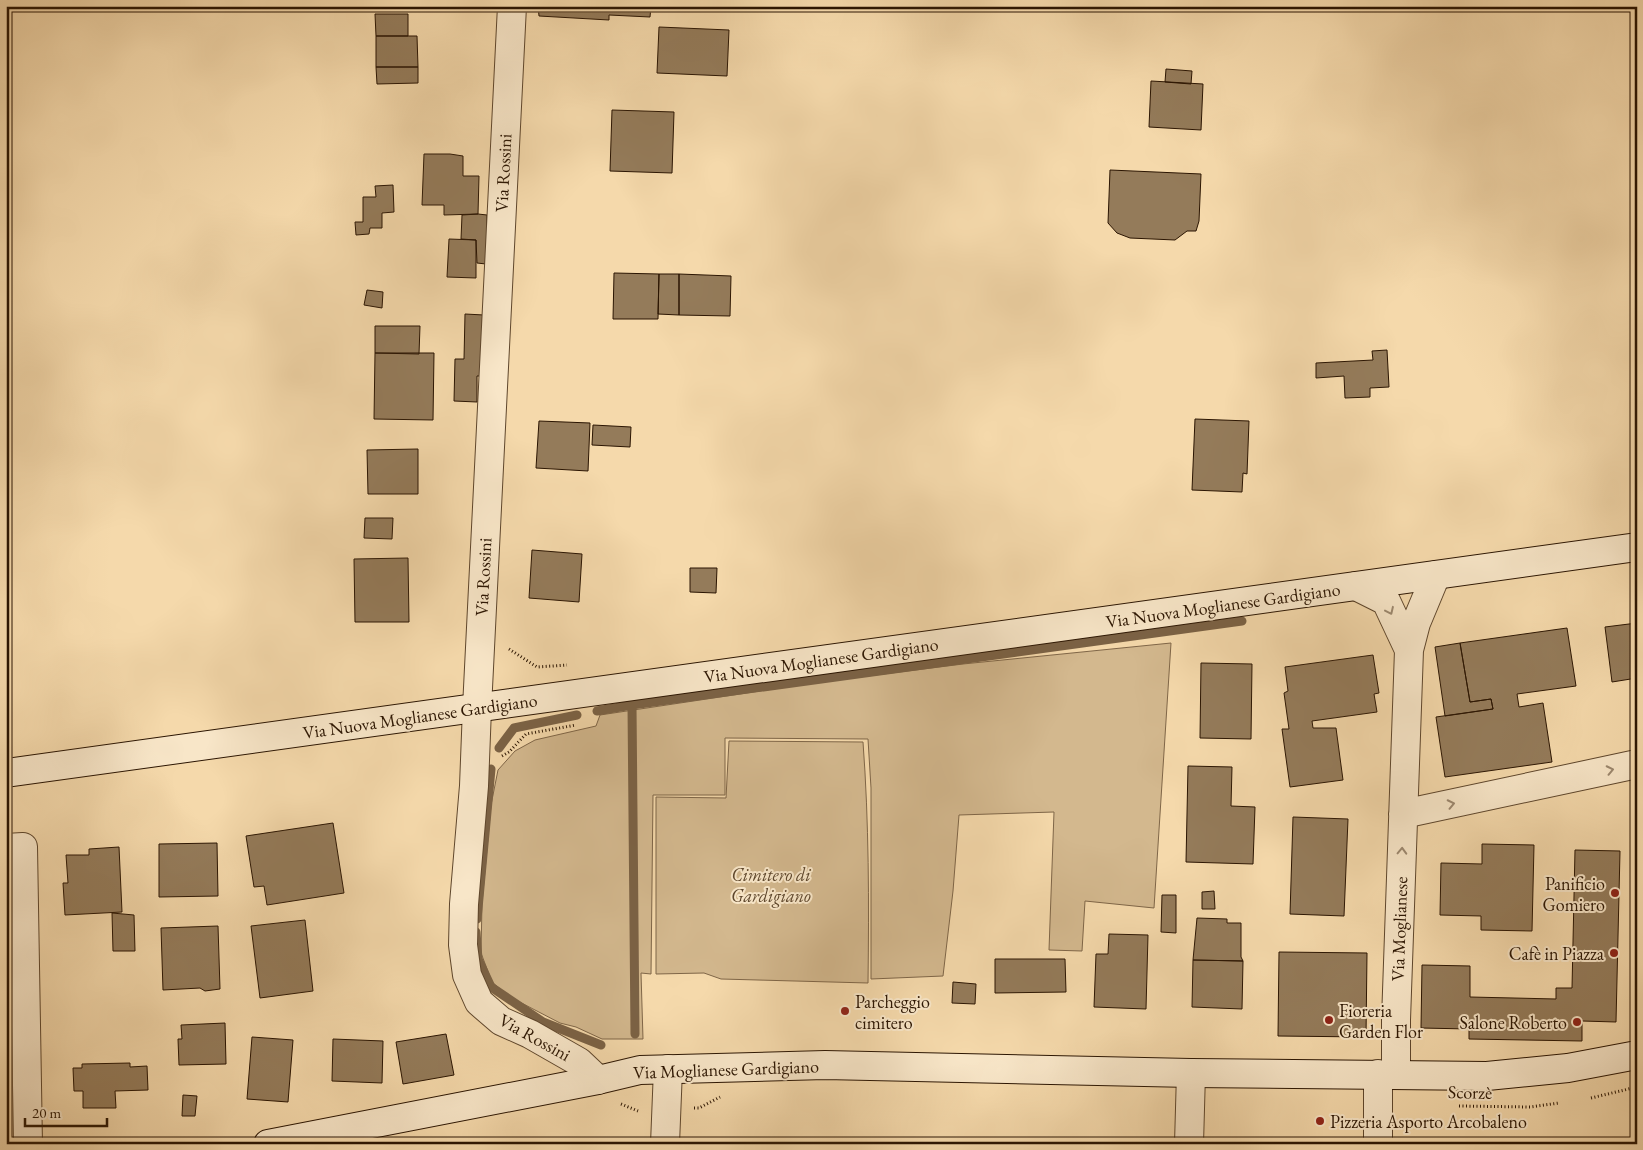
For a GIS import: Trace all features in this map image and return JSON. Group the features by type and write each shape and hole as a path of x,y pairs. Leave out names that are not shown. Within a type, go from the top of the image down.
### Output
{"street":[{"name":"Via Rossini","path":"512,6 476,708 474,786 464,904 463,945 466,975 479,1002 501,1021 530,1034 579,1062 598,1080"},
{"name":"Via Nuova Moglianese Gardigiano","path":"6,774 1637,547"},
{"name":"Via Moglianese","path":"1387,1074 1396,1020 1409,650 1416,623 1436,575"},
{"name":"Via Moglianese","path":"1356,586 1386,601 1409,650"},
{"path":"1403,814 1637,764"},
{"path":"6,848 22,847 28,1144"},
{"name":"Via Moglianese Gardigiano","path":"268,1144 598,1080 640,1070 825,1065 1191,1073 1487,1076 1568,1068 1637,1055"},
{"path":"665,1144 668,1069"},
{"path":"1189,1144 1191,1073"},
{"path":"1378,1144 1387,1074"}],"path":[{"path":"1591,1098 1637,1087"},
{"name":"Scorzè","path":"1458,1106 1530,1107 1559,1102"}],"green space":[{"path":"1171,643 1154,908 1085,901 1082,951 1049,950 1054,812 959,815 953,891 943,976 871,979 871,788 868,739 725,738 725,795 653,795 651,974 641,973 643,1039 602,1039 576,1027 560,1023 510,997 492,982 481,953 482,903 491,805 498,770 515,751 535,740 596,726 600,715 820,682 963,664"},
{"name":"Cimitero di Gardigiano","path":"729,741 863,742 868,862 868,983 721,979 704,973 656,974 656,797 726,798"}],"building":[{"path":"538,6 651,6 650,17 609,15 609,20 539,16"},
{"path":"375,14 408,14 408,36 376,36"},
{"path":"659,27 729,30 727,76 657,73"},
{"path":"376,36 417,36 418,67 376,67"},
{"path":"376,67 418,67 418,83 377,84"},
{"path":"1166,69 1192,71 1191,84 1165,82"},
{"path":"1151,81 1203,84 1201,130 1149,127"},
{"path":"612,110 674,112 672,173 610,171"},
{"path":"424,154 463,156 463,176 479,176 478,214 444,215 444,205 422,205"},
{"path":"1110,170 1201,174 1199,221 1196,231 1187,231 1175,240 1130,238 1117,233 1108,223"},
{"path":"393,185 394,212 382,213 382,228 370,228 369,234 356,235 355,222 363,222 363,197 376,197 375,186"},
{"path":"462,215 487,215 486,264 477,263 476,240 461,239"},
{"path":"449,239 476,240 476,278 447,277"},
{"path":"614,273 659,274 658,319 613,319"},
{"path":"659,274 679,274 679,315 658,314"},
{"path":"679,274 731,276 730,316 679,315"},
{"path":"367,290 383,292 382,308 364,305"},
{"path":"465,314 484,315 483,376 477,376 477,402 454,401 455,359 464,359"},
{"path":"375,326 420,326 419,354 375,353"},
{"path":"1387,350 1389,387 1370,388 1370,397 1345,398 1344,376 1316,378 1316,363 1373,360 1372,351"},
{"path":"375,353 434,353 433,420 374,419"},
{"path":"1195,419 1249,421 1247,474 1243,473 1242,492 1192,490"},
{"path":"539,421 590,423 588,471 536,468"},
{"path":"593,425 631,427 630,447 592,445"},
{"path":"418,449 418,494 368,494 367,450"},
{"path":"365,518 393,518 392,539 364,538"},
{"path":"532,550 582,554 579,602 529,598"},
{"path":"408,558 409,622 355,622 354,559"},
{"path":"690,568 717,568 716,593 690,592"},
{"path":"1637,623 1637,678 1612,682 1605,627"},
{"path":"1567,628 1576,686 1517,694 1519,707 1543,703 1552,762 1445,777 1436,717 1493,709 1491,699 1470,702 1460,643"},
{"path":"1460,643 1470,702 1491,699 1493,709 1445,716 1435,647"},
{"path":"1373,655 1379,693 1374,694 1377,712 1312,721 1313,728 1336,728 1343,780 1290,787 1282,729 1289,729 1284,693 1288,691 1285,667"},
{"path":"1201,663 1252,664 1251,739 1200,738"},
{"path":"1188,766 1232,767 1231,806 1255,807 1253,864 1186,862"},
{"path":"1293,817 1348,819 1344,916 1290,914"},
{"path":"333,823 344,893 267,905 264,886 254,887 246,836"},
{"path":"217,843 218,896 159,897 159,844"},
{"path":"1482,844 1534,845 1532,931 1481,930 1481,916 1440,915 1441,863 1482,864"},
{"path":"119,847 122,912 65,915 63,883 68,883 66,855 89,855 89,849"},
{"path":"1575,850 1620,851 1616,1022 1582,1021 1582,1041 1469,1039 1469,1029 1421,1028 1422,965 1470,966 1470,997 1556,999 1556,988 1572,988"},
{"path":"1214,891 1215,909 1202,909 1202,892"},
{"path":"1162,895 1176,895 1176,933 1161,932"},
{"path":"112,913 134,915 135,951 113,951"},
{"path":"1197,918 1227,919 1227,923 1241,923 1241,957 1243,961 1193,960"},
{"path":"305,920 313,991 260,998 251,926"},
{"path":"218,926 220,989 205,991 200,988 163,990 161,928"},
{"path":"1109,934 1148,935 1146,1009 1094,1007 1096,954 1108,954"},
{"path":"1279,952 1367,953 1366,1037 1278,1036"},
{"path":"995,959 1065,959 1066,992 995,993"},
{"path":"1193,960 1243,961 1242,1009 1192,1007"},
{"path":"953,982 976,984 975,1004 952,1003"},
{"path":"225,1023 226,1064 179,1065 178,1039 182,1039 181,1025"},
{"path":"446,1034 454,1075 403,1084 396,1042"},
{"path":"252,1037 293,1040 288,1102 247,1099"},
{"path":"333,1039 383,1041 382,1083 332,1081"},
{"path":"130,1063 130,1067 147,1066 148,1090 115,1091 116,1108 83,1108 83,1091 74,1091 73,1068 82,1068 82,1064"},
{"path":"183,1095 197,1096 195,1116 182,1116"},
{"path":"1129,1142 1179,1142 1179,1144 1129,1144"},
{"path":"1260,1143 1260,1144 1232,1144"}],"waterway":[{"path":"635,1034 632,705 1242,621"},
{"path":"597,711 632,705"},
{"path":"499,748 514,728 577,715"},
{"path":"477,919 491,769"},
{"path":"476,932 478,959 491,987 543,1022 601,1045"}],"place":[{"name":"Panificio Gomiero","path":"1615,893"},
{"name":"Cafè in Piazza","path":"1614,953"},
{"name":"Parcheggio cimitero","path":"845,1011"},
{"name":"Fioreria Garden Flor","path":"1329,1020"},
{"name":"Salone Roberto","path":"1577,1022"},
{"name":"Pizzeria Asporto Arcobaleno","path":"1320,1121"}]}
